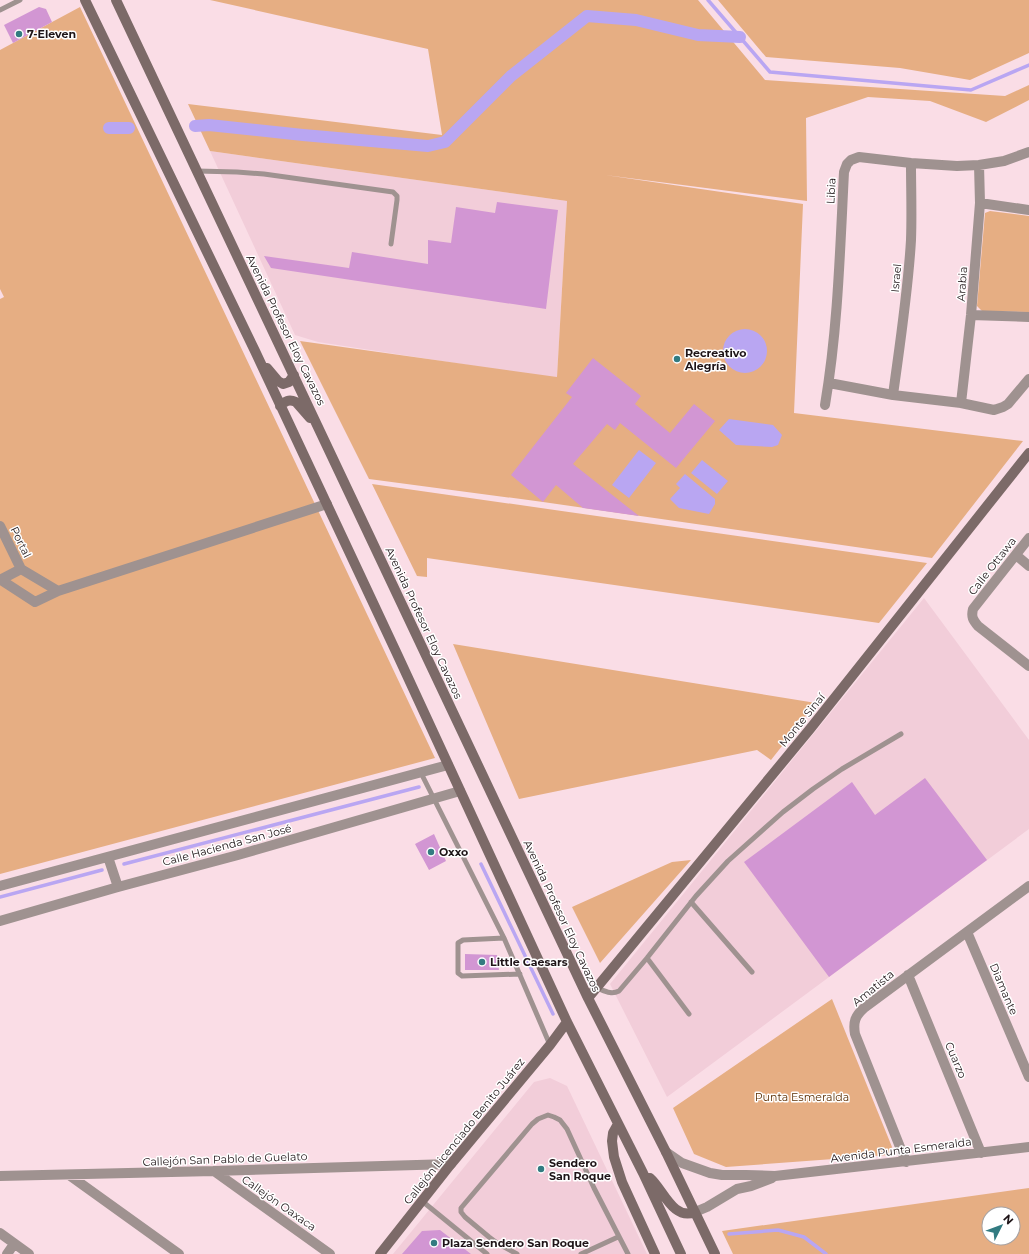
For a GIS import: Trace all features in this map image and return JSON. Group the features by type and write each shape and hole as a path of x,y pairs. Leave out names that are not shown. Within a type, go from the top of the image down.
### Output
{"main road":[{"path":"85,0 255,351 567,1022 644,1173 681,1254"},
{"name":"Avenida Profesor Eloy Cavazos","path":"116,0 588,998 666,1152 715,1254"},
{"path":"255,351 280,383 288,383 294,375"},
{"path":"280,406 286,401 296,402 319,429"},
{"name":"Monte Sinaí","path":"588,998 810,729 1029,453"},
{"name":"Callejón Licenciado Benito Juárez","path":"380,1254 450,1164 550,1045 567,1022"},
{"path":"618,1124 613,1133 612,1141 614,1157 622,1182 655,1254"},
{"path":"644,1173 654,1182 670,1205 676,1210 687,1215 695,1212"}],"street":[{"name":"Libia","path":"825,405 837,298 846,167 851,160 859,157 956,166 979,165 1004,161 1029,152"},
{"name":"Israel","path":"893,395 906,304 911,239 911,163"},
{"name":"Arabia","path":"961,404 971,315 980,203 979,165"},
{"path":"980,203 1029,210"},
{"path":"971,315 1029,317"},
{"path":"828,383 893,395 994,410 1008,404 1029,379"},
{"path":"0,580 35,602 58,591 326,504"},
{"name":"Portal","path":"0,526 21,569"},
{"name":"Calle Ottawa","path":"1029,538 973,609 972,615 973,621 978,626 1029,666"},
{"path":"1016,555 1029,566"},
{"path":"0,580 21,569 58,591"},
{"name":"Calle Hacienda San José","path":"0,886 448,765"},
{"name":"Calle Hacienda San José","path":"0,921 460,791"},
{"path":"108,856 118,887"},
{"name":"Amatista","path":"906,1162 855,1034 855,1018 859,1013 908,975 1028,890"},
{"name":"Diamante","path":"967,932 1029,1077"},
{"name":"Cuarzo","path":"908,975 981,1153"},
{"name":"Avenida Punta Esmeralda","path":"666,1152 682,1163 722,1175 775,1176 1029,1147"},
{"name":"Callejón San Pablo de Guelato","path":"0,1176 214,1172 450,1164"},
{"name":"Callejón Oaxaca","path":"214,1172 330,1254"},
{"path":"69,1174 179,1254"},
{"name":"Avenida Punta Esmeralda","path":"695,1212 708,1208 737,1189 752,1186 775,1176"},
{"path":"0,1233 29,1254"},
{"path":"7,1254 14,1244"}],"lane":[{"path":"0,10 17,1"},
{"path":"197,171 264,174 393,192 397,196 397,200 392,244"},
{"path":"597,988 609,993 619,991 691,902 728,861 783,812 813,789 842,769 901,734"},
{"path":"421,773 504,938 550,1045"},
{"path":"691,902 752,972"},
{"path":"504,938 463,940 458,943 458,973 462,976 520,974"},
{"path":"647,958 689,1014"},
{"path":"517,1254 489,1237 465,1217 461,1208 532,1124 538,1119 548,1115 560,1120 567,1129 594,1188 628,1254"},
{"path":"422,1200 487,1254"},
{"path":"581,1254 618,1237"}],"shaded area":[{"path":"210,151 567,201 557,377 539,376 318,342 295,335"},
{"path":"741,329 749,329 761,335 767,347 767,355 761,367 749,373 741,373 729,367 723,355 723,347 729,335"},
{"path":"729,419 773,425 782,435 778,445 772,447 736,445 719,430"},
{"path":"639,450 656,463 629,498 612,485"},
{"path":"702,460 728,481 717,494 691,473"},
{"path":"685,474 715,499 715,504 709,514 679,508 670,499 680,488 676,484"},
{"path":"924,598 1029,740 1029,829 667,1097 610,984"},
{"name":"Sendero San Roque","path":"550,1078 567,1086 647,1254 393,1254 534,1082"}],"green space":[{"name":"Recreativo Alegría","path":"210,0 698,0 765,80 1005,96 1029,85 1029,100 986,122 930,101 868,97 806,118 807,201 605,175 803,204 794,413 1023,441 932,558 543,502 369,479 300,341 557,377 567,201 210,151 188,104 442,135 428,49"},
{"path":"718,0 1029,0 1029,53 970,80 900,68 766,57"},
{"path":"80,7 435,758 0,874 0,299 4,297 0,289 0,50"},
{"path":"990,211 1029,216 1029,312 982,311 977,306 985,213"},
{"path":"372,484 927,563 879,623 427,558 427,577 417,576"},
{"path":"453,644 816,703 771,760 757,750 519,799"},
{"path":"691,860 600,963 572,907 672,862"},
{"name":"Punta Esmeralda","path":"832,999 892,1147 888,1155 726,1167 694,1154 673,1108"},
{"path":"1029,1188 1029,1254 733,1254 722,1231"}],"building":[{"name":"7-Eleven","path":"39,7 46,9 52,22 13,43 4,25"},
{"path":"497,202 558,210 546,309 271,268 264,256 349,268 352,252 428,264 428,240 451,243 456,207 495,213"},
{"path":"593,358 641,396 635,404 670,433 694,404 715,421 676,468 620,423 615,430 607,424 573,464 639,516 583,508 556,485 543,502 511,475 572,397 566,393"},
{"path":"925,778 987,860 829,977 744,862 852,782 875,815"},
{"name":"Oxxo","path":"434,834 446,861 429,870 415,844"},
{"name":"Little Caesars","path":"465,954 497,955 499,970 465,970"},
{"name":"Plaza Sendero San Roque","path":"440,1230 471,1254 402,1254 422,1231"}],"waterway":[{"path":"708,0 770,72 971,90 1029,65"},
{"path":"195,126 209,125 428,146 445,142 511,76 587,16 636,20 698,35 740,37"},
{"path":"109,128 129,128"},
{"path":"124,864 419,787"},
{"path":"481,864 553,1014"},
{"path":"0,897 102,870"},
{"path":"729,1234 778,1230 804,1237 826,1254"}],"place":[{"name":"7-Eleven","path":"19,34"},
{"name":"Recreativo Alegría","path":"677,359"},
{"name":"Oxxo","path":"431,852"},
{"name":"Little Caesars","path":"482,962"},
{"name":"Sendero San Roque","path":"541,1169"},
{"name":"Plaza Sendero San Roque","path":"434,1243"}]}
